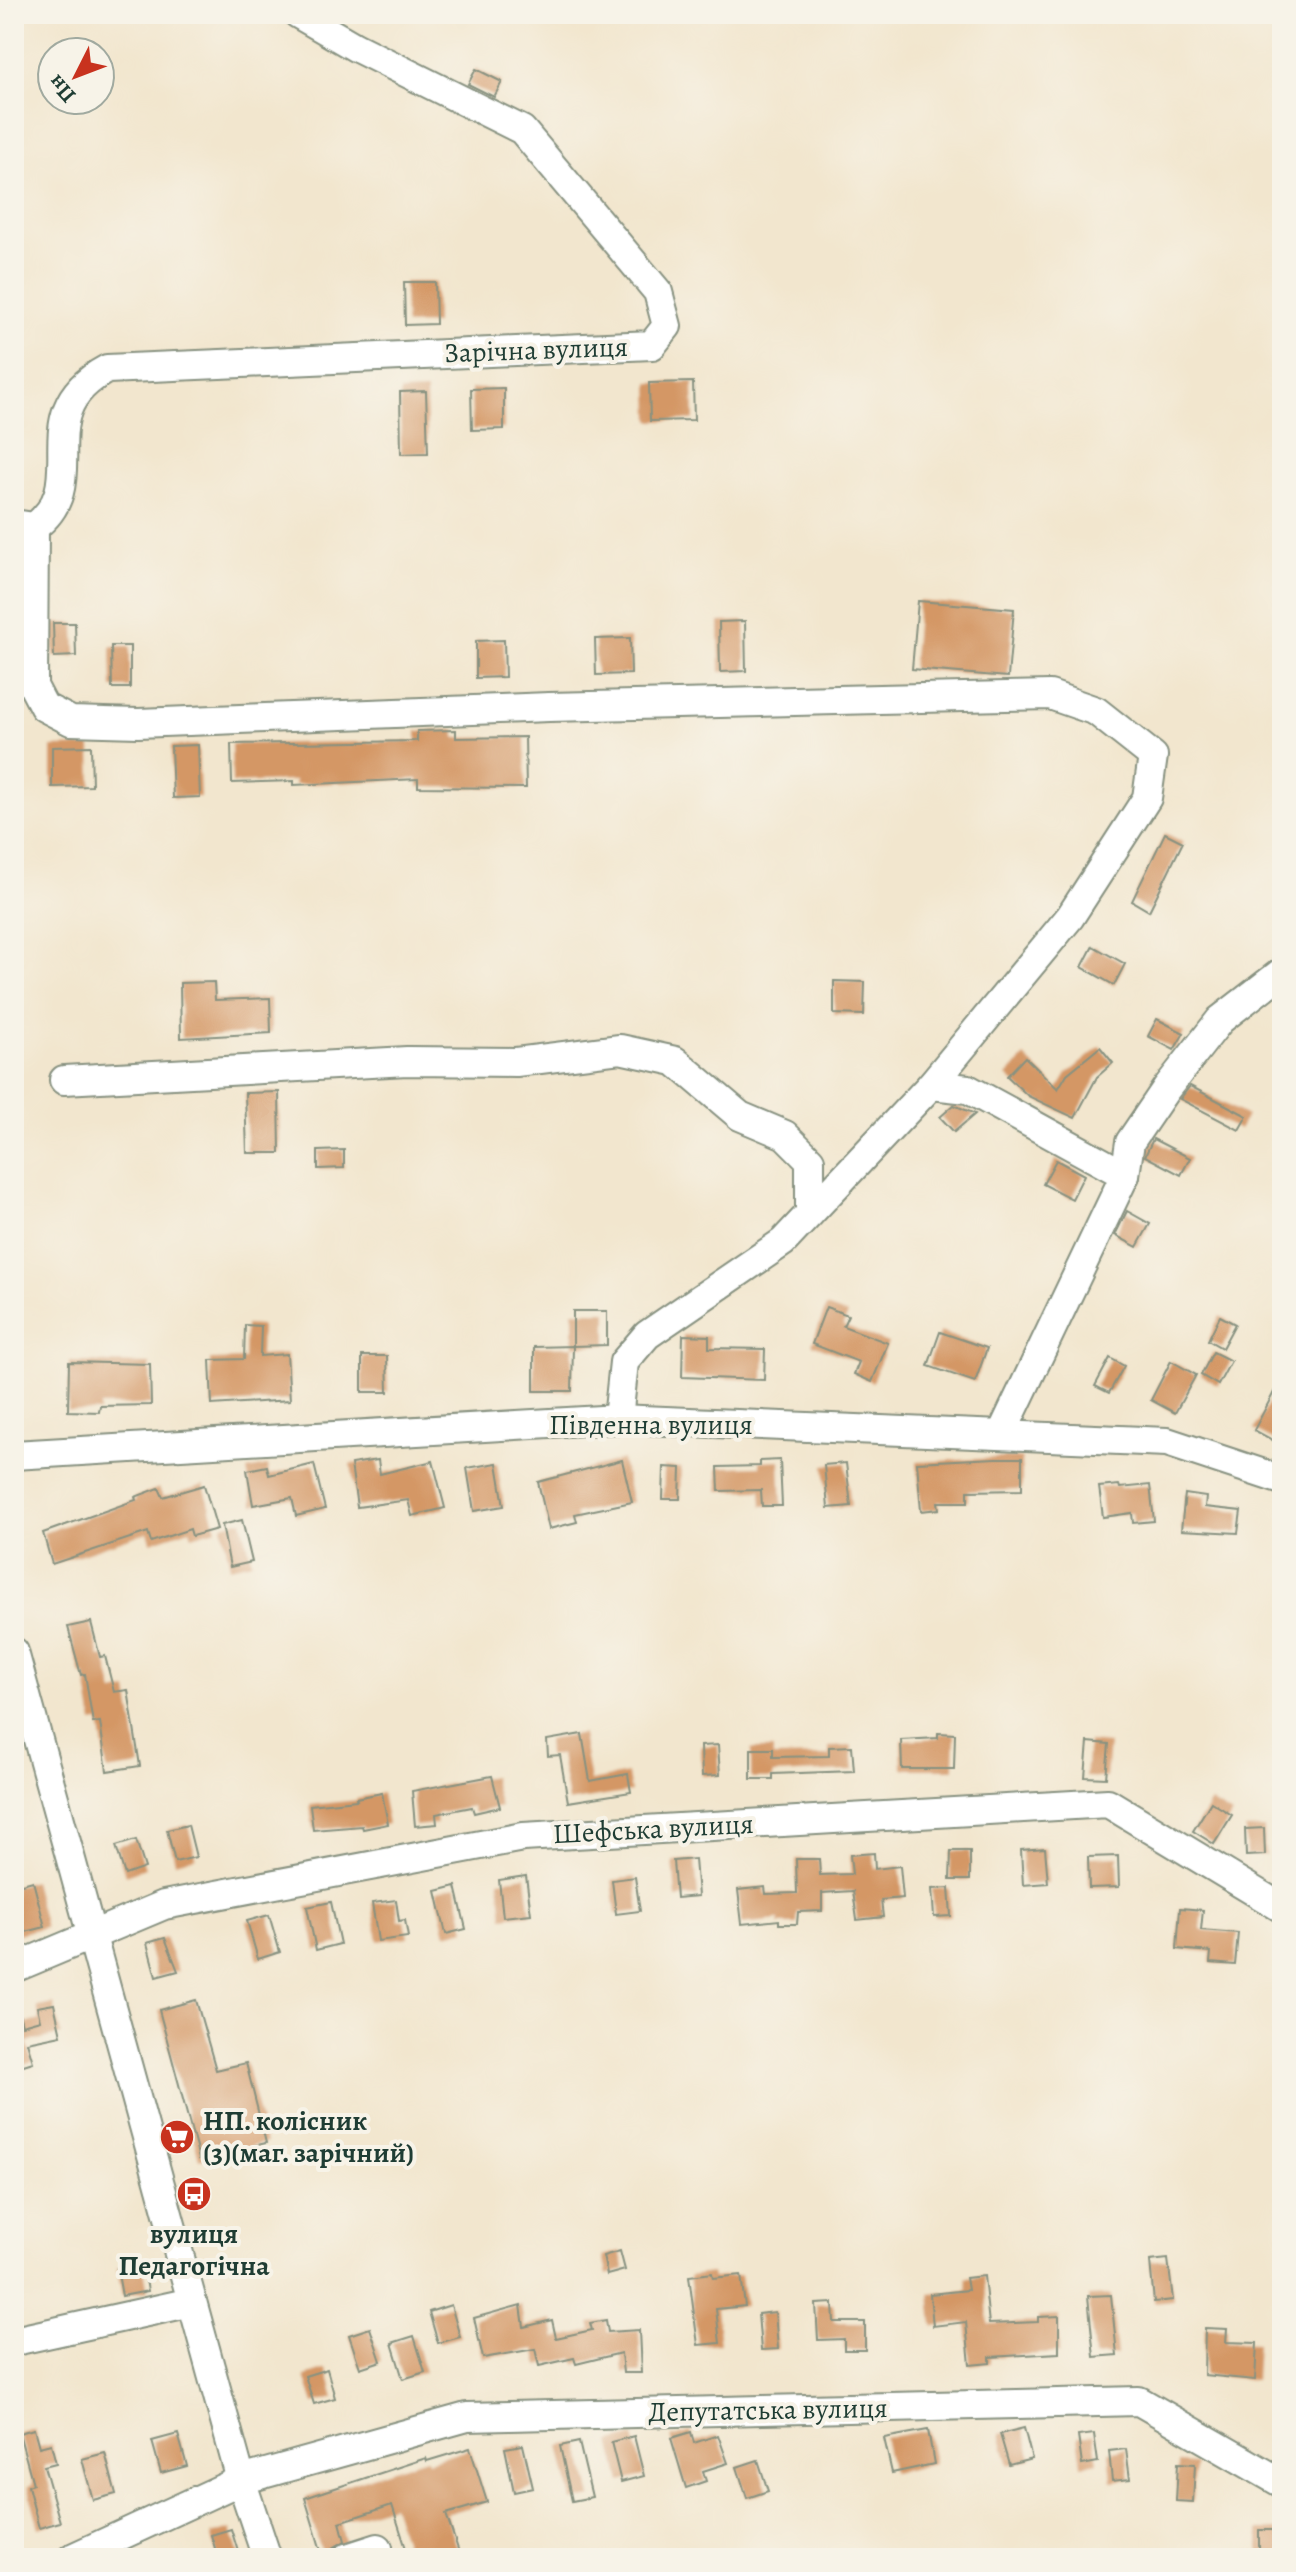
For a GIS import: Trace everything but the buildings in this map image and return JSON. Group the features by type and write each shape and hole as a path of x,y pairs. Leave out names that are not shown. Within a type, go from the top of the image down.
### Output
{"street":[{"name":"Зарічна вулиця","path":"24,526 52,514 61,496 65,415 73,394 87,379 107,369 652,345 667,326 658,292 522,130 355,47 298,14"},
{"path":"24,526 33,686 44,707 71,721 138,723 549,707 1050,695 1096,711 1153,756 1147,798 1070,917 931,1085 783,1242 647,1335 624,1362 618,1419"},
{"path":"1001,1435 1125,1175 1130,1142 1166,1089 1220,1020 1282,972"},
{"path":"64,1080 407,1061 516,1062 620,1049 675,1061 740,1116 785,1135 810,1160 810,1213"},
{"path":"931,1085 968,1089 1125,1175"},
{"name":"Південна вулиця","path":"14,1455 618,1419 1167,1442 1282,1480"},
{"path":"14,1652 241,2480 267,2558"},
{"name":"Шефська вулиця","path":"14,1968 164,1905 523,1837 1108,1803 1282,1908"},
{"path":"14,2341 192,2302"},
{"name":"Депутатська вулиця","path":"72,2558 241,2480 467,2417 1139,2401 1282,2483"},
{"path":"347,2558 378,2548"}],"place":[{"name":"НП. колісник (3)(маг. зарічний)","path":"177,2137"},
{"name":"вулиця Педагогічна","path":"194,2194"}]}
